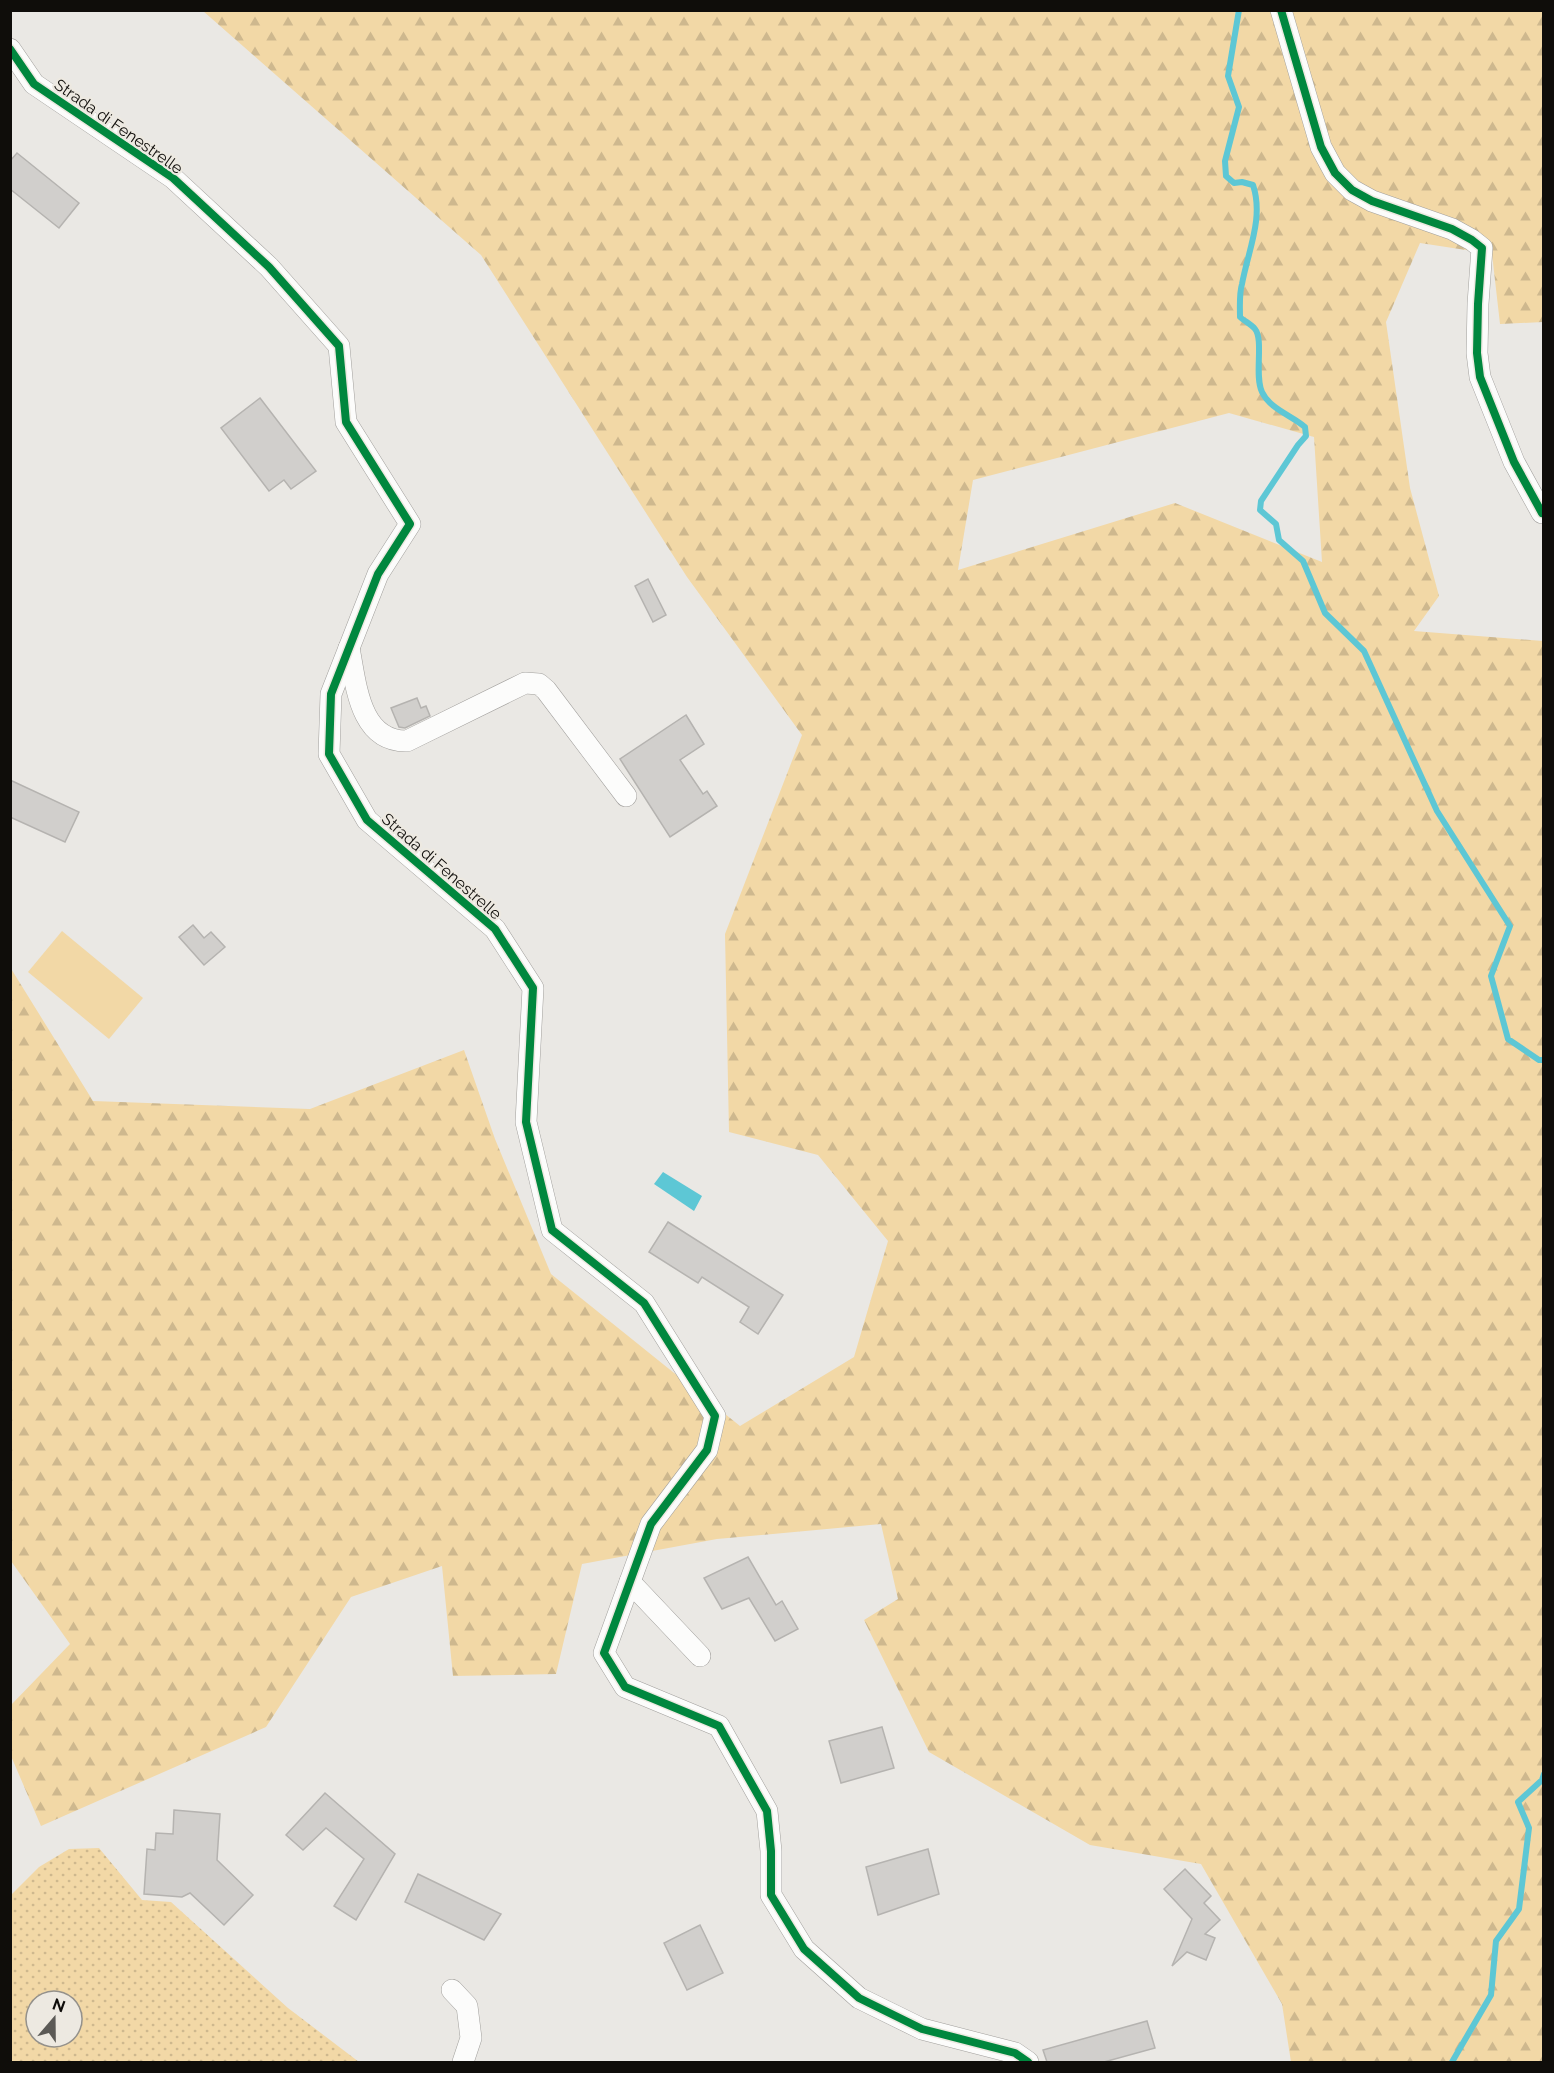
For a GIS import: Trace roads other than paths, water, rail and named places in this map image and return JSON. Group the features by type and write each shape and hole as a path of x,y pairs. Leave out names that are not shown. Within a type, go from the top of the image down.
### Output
{"street":[{"path":"1281,10 1321,147 1335,173 1352,190 1372,201 1452,230 1482,248 1477,353 1480,377 1514,462 1542,513"},
{"name":"Strada di Fenestrelle","path":"10,49 34,84 182,186 269,267 339,346 346,422 410,524 378,574 331,694 329,754 367,820 495,929 534,988 526,1122 552,1230 644,1303 715,1416 707,1450 651,1524 604,1653 625,1687 719,1726 767,1811 771,1851 771,1895 804,1949 859,1998 922,2030 1015,2053 1028,2062"},
{"path":"349,647 358,697 363,711 374,728 385,736 398,741 407,741 525,683 539,684 546,690 626,796"},
{"path":"630,1582 699,1656"},
{"path":"452,1990 467,2006 471,2038 463,2062"}],"water":[{"path":"663,1172 702,1196 694,1211 654,1184"}],"waterway":[{"path":"1239,10 1228,76 1239,107 1225,161 1226,176 1234,183 1242,182 1253,185 1257,210 1254,234 1240,292 1240,317 1258,334 1259,377 1262,392 1270,403 1305,427 1306,436 1261,501 1260,510 1276,524 1279,540 1303,561 1325,613 1364,651 1437,811 1510,926 1491,976 1508,1039 1539,1060 1544,1060"},
{"path":"1452,2062 1491,1995 1496,1941 1519,1909 1529,1828 1518,1802 1542,1780 1544,1774"}]}
